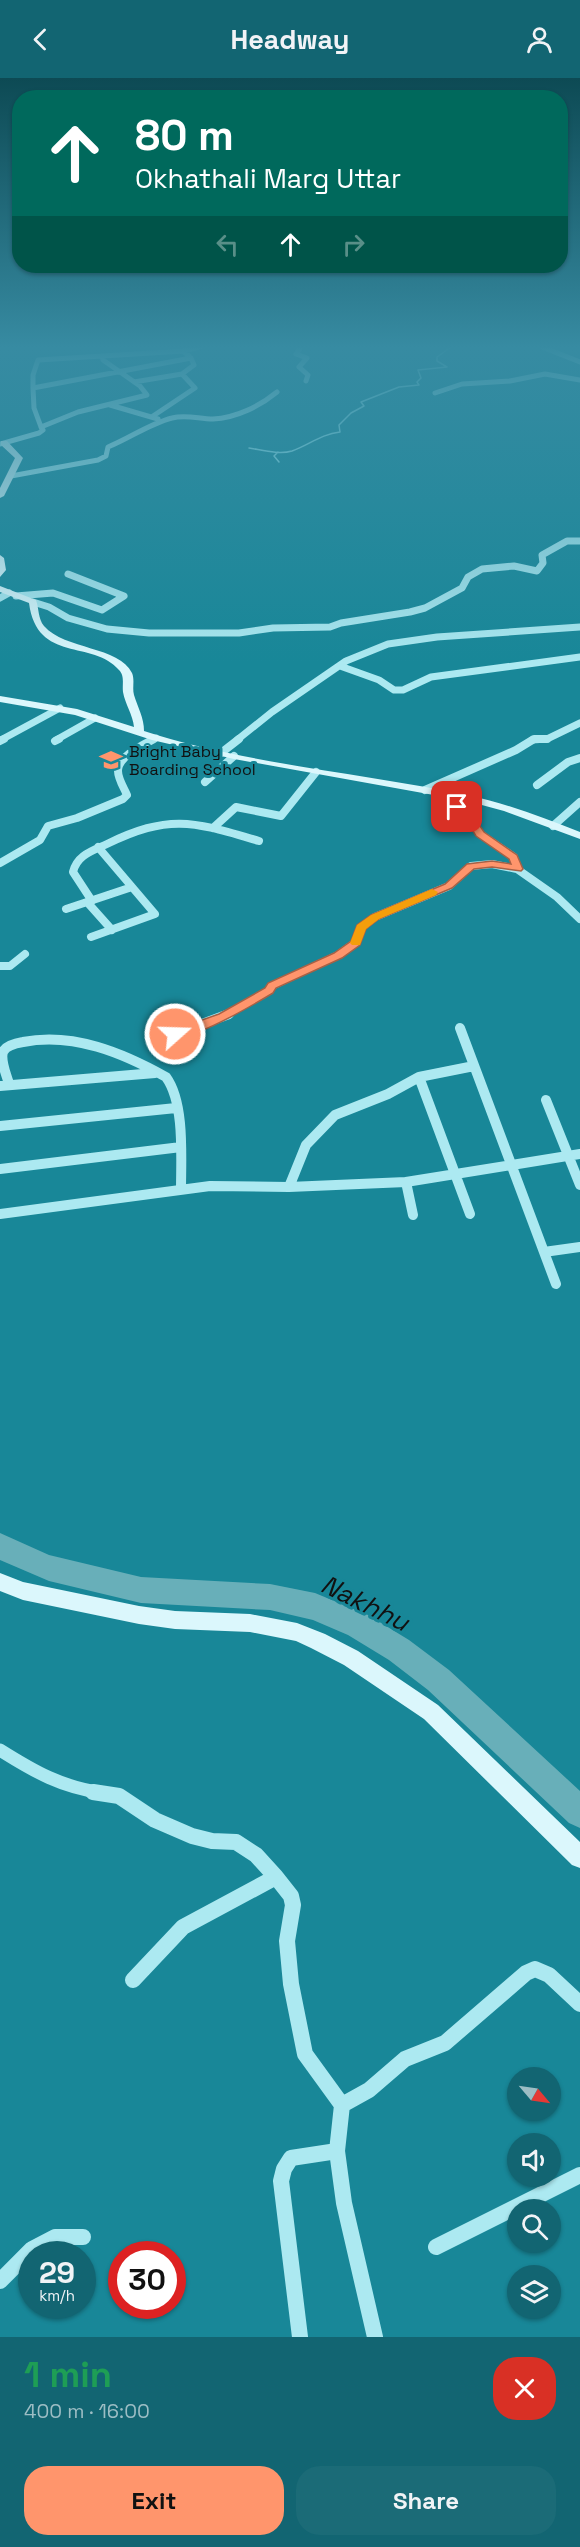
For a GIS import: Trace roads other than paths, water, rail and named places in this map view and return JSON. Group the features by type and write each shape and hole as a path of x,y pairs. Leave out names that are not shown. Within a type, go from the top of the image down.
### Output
{"street":[{"path":"0,496 19,458 12,452"},
{"path":"11,476 103,458 108,452"},
{"path":"6,594 44,604 68,618 94,626 132,631 220,634 273,628 330,627 424,608 462,588 468,577 482,569 514,567 537,571 543,563 542,555 567,541 580,542"},
{"path":"0,558 2,570 0,574"},
{"path":"6,594 53,593 102,610 124,596 68,574"},
{"path":"33,602 37,624 51,638 62,644 103,656 122,666 128,674 128,691 140,719 139,732"},
{"path":"221,753 272,712 340,666 360,654 388,644 437,637 580,627"},
{"path":"340,666 380,680 394,690 403,690 431,677 580,657"},
{"path":"0,699 60,708 156,738 234,756 446,794 508,809 580,836"},
{"path":"0,741 60,708"},
{"path":"55,741 95,718"},
{"path":"425,790 516,750 534,739 547,739 580,723"},
{"path":"0,863 40,840 48,826 77,818 123,799 127,795 118,774 118,768 129,753 156,738"},
{"path":"206,782 234,756"},
{"path":"537,785 568,762 580,758"},
{"path":"213,828 236,807 281,816 316,772"},
{"path":"446,794 469,816 480,834 514,858 518,869"},
{"path":"553,826 580,802"},
{"path":"112,930 90,901 73,872 74,865 85,853 149,826 178,822 213,828 259,841"},
{"path":"91,937 155,914 98,847"},
{"path":"175,1034 223,1017 269,991 272,986 338,955 356,942 361,928 375,917 448,886 471,866 492,864 518,869 557,897 580,920"},
{"path":"66,909 132,887"},
{"path":"0,966 10,966 25,954"},
{"path":"460,1028 556,1284"},
{"path":"158,1072 5,1085 2,1054 4,1049 17,1042 76,1040 158,1072 170,1080 181,1147 181,1190"},
{"path":"290,1187 297,1163 306,1145 335,1115 388,1094 419,1077 474,1066"},
{"path":"419,1077 470,1214"},
{"path":"546,1101 580,1185"},
{"path":"0,1126 176,1108"},
{"path":"0,1168 181,1147"},
{"path":"0,1214 210,1186 290,1187 406,1182 456,1176 511,1164 580,1154"},
{"path":"406,1182 413,1215"},
{"path":"544,1252 580,1246"},
{"path":"0,1582 22,1591 139,1615 175,1620 250,1623 297,1632 318,1641 351,1658 431,1712 580,1857"},
{"path":"0,1750 32,1770 75,1789 119,1796 155,1820 192,1836 212,1841 236,1842 255,1856 291,1896 293,1905 287,1941 291,1984 305,2054 342,2105 337,2151 344,2203 375,2337"},
{"path":"133,1980 183,1927 276,1877"},
{"path":"342,2105 369,2090 405,2059 445,2043 526,1973 535,1969 549,1975 580,2004"},
{"path":"300,2337 281,2181 284,2169 291,2158 337,2151"},
{"path":"436,2247 580,2175"},
{"path":"0,2281 32,2249 55,2237 83,2237"}],"waterway":[{"path":"278,452 274,456 279,462"},
{"name":"Nakhhu","path":"0,1546 20,1557 49,1568 141,1590 270,1597 315,1607 358,1625 399,1650 438,1680 580,1812"}],"place":[{"name":"Bright Baby Boarding School","path":"111,760"}]}
